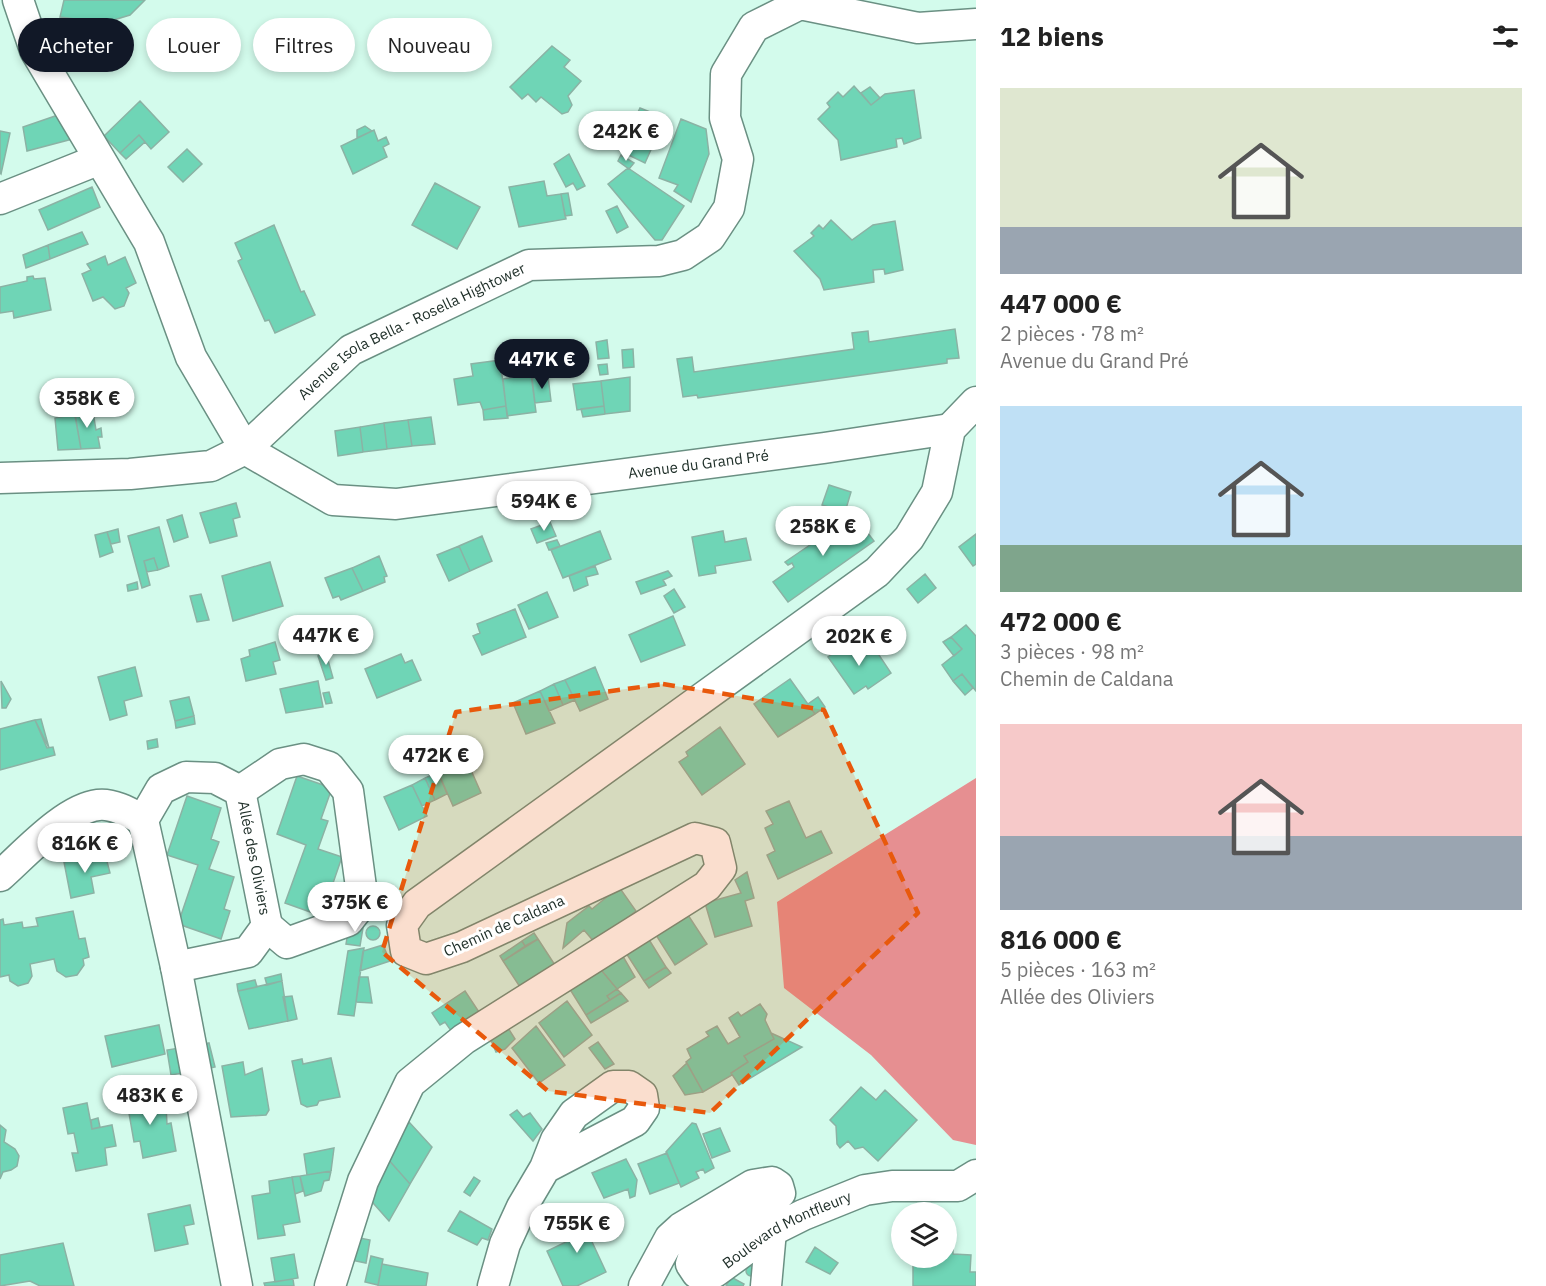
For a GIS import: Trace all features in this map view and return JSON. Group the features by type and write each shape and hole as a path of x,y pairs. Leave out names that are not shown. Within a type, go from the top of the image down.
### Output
{"street":[{"path":"18,0 35,50 149,242 191,357 245,449"},
{"name":"Avenue Isola Bella - Rosella Hightower","path":"0,478 130,474 212,466 245,449 351,350 529,265 659,261 682,255 710,237 729,208 738,159 725,118 726,74 754,27 800,4 918,28 976,24"},
{"path":"0,200 90,163"},
{"path":"363,902 402,925 417,904 877,572 909,538 937,492 950,429 976,402"},
{"name":"Avenue du Grand Pré","path":"245,449 333,500 396,504 824,448 950,429"},
{"name":"Allée des Oliviers","path":"304,759 329,767 348,792 363,902 348,921 287,943 267,926 240,791 280,764 304,759"},
{"name":"Allée des Oliviers","path":"131,814 161,789 186,777 215,778 240,791"},
{"path":"0,876 73,813 99,805 131,814 176,967 237,1286"},
{"name":"Chemin de Caldana","path":"330,1286 363,1181 410,1083 464,1038 707,886 721,868 715,843 695,838 462,947 426,959 405,951 402,925"},
{"name":"Allée des Oliviers","path":"176,967 248,952 267,926"},
{"path":"493,1286 505,1244 522,1207 545,1168"},
{"name":"Boulevard Montfleury","path":"644,1286 670,1238 690,1223 762,1182 772,1182 778,1186 780,1193 702,1245 691,1258 694,1270 703,1275 715,1272 771,1231 830,1203 865,1190 892,1186 958,1186 976,1175"},
{"path":"766,1286 771,1231"}],"highlighted area":[{"path":"663,684 824,710 918,913 710,1113 548,1091 382,952 456,712"}],"shaded area":[{"path":"976,778 976,1145 953,1140 871,1055 784,988 777,902"}],"building":[{"path":"64,0 145,0 130,15 120,18 60,17"},
{"path":"552,46 570,60 564,67 581,81 568,96 572,105 568,112 562,114 541,97 536,102 528,94 522,99 510,87"},
{"path":"854,86 871,105 885,94 914,90 921,138 904,144 902,138 896,139 897,147 841,160 838,140 818,119 830,107 827,103 838,92 843,97"},
{"path":"870,87 880,98 871,105 861,93"},
{"path":"140,101 169,132 151,149 139,135 120,153 104,136"},
{"path":"640,108 658,115 662,125 645,163 620,151"},
{"path":"64,113 80,137 27,151 23,127"},
{"path":"681,119 706,129 709,154 691,202 674,191 678,185 659,178"},
{"path":"365,126 372,131 357,138 357,130"},
{"path":"374,130 378,141 386,137 389,144 383,147 387,157 353,174 341,146"},
{"path":"0,131 10,133 1,174 0,173"},
{"path":"139,135 145,142 126,159 120,153"},
{"path":"187,149 202,164 183,182 168,167"},
{"path":"569,154 585,186 577,190 573,183 566,187 554,164"},
{"path":"621,155 634,163 629,169 618,161"},
{"path":"628,168 684,206 662,240 655,240 608,184"},
{"path":"544,181 547,196 561,194 566,219 519,227 509,187"},
{"path":"435,183 480,207 457,249 412,225"},
{"path":"92,187 100,207 48,230 39,210"},
{"path":"568,193 572,215 565,216 561,194"},
{"path":"617,206 628,227 617,233 606,211"},
{"path":"831,220 852,240 873,225 895,221 903,270 885,274 884,269 873,270 874,282 824,290 820,279 794,251 814,236 811,233 819,225 823,229"},
{"path":"274,225 301,292 304,291 315,315 275,333 269,320 265,321 238,261 242,259 235,243"},
{"path":"82,232 88,244 50,259 48,245"},
{"path":"48,245 50,259 26,268 23,255"},
{"path":"105,256 108,265 125,257 136,283 126,288 129,293 124,306 115,309 103,297 93,301 82,274 91,270 87,264"},
{"path":"33,276 34,279 45,278 51,310 14,318 13,311 0,313 0,287 27,281 27,277"},
{"path":"955,329 959,358 947,359 947,363 698,398 697,395 683,397 677,359 692,357 694,372 854,349 852,333 868,331 869,342"},
{"path":"607,340 609,358 598,359 596,342"},
{"path":"633,349 634,367 623,368 622,350"},
{"path":"500,360 506,406 483,410 480,402 458,405 454,379 473,376 471,364"},
{"path":"607,364 608,374 600,375 598,365"},
{"path":"531,374 536,412 507,416 503,379"},
{"path":"548,376 551,401 535,403 532,378"},
{"path":"630,377 630,411 605,414 601,381"},
{"path":"601,381 604,406 577,410 573,384"},
{"path":"92,406 96,430 101,428 102,437 98,437 100,448 81,449 74,410"},
{"path":"506,406 508,418 484,420 483,410"},
{"path":"604,406 605,414 583,417 581,409"},
{"path":"75,414 81,449 58,450 55,418"},
{"path":"431,417 435,444 412,446 408,420"},
{"path":"408,420 412,446 387,449 384,423"},
{"path":"384,423 387,449 363,452 360,427"},
{"path":"360,427 363,452 338,456 335,431"},
{"path":"829,485 851,492 845,512 822,505"},
{"path":"236,503 240,517 233,519 237,536 210,543 200,513"},
{"path":"182,515 188,537 174,542 167,520"},
{"path":"854,515 874,541 788,602 773,582 794,567 792,563 788,565 785,562"},
{"path":"550,522 556,536 537,543 531,529"},
{"path":"159,527 169,566 158,570 154,558 144,561 150,585 142,588 128,536"},
{"path":"118,529 120,542 111,544 107,532"},
{"path":"600,531 611,559 563,578 551,550"},
{"path":"723,531 725,542 746,538 751,560 715,566 716,573 699,576 692,537"},
{"path":"107,532 113,552 100,557 95,535"},
{"path":"976,534 976,564 973,566 959,547"},
{"path":"482,536 492,561 470,571 459,546"},
{"path":"557,540 560,546 549,550 546,543"},
{"path":"459,546 470,571 449,581 437,555"},
{"path":"379,556 387,576 384,577 385,582 363,591 352,568"},
{"path":"154,558 158,570 147,572 144,561"},
{"path":"270,562 283,606 233,621 222,576"},
{"path":"595,566 598,574 586,577 588,585 574,591 569,576"},
{"path":"352,568 363,591 341,600 339,596 333,598 325,578"},
{"path":"668,571 672,576 663,580 666,585 641,594 636,582"},
{"path":"925,574 936,588 918,603 907,589"},
{"path":"137,582 138,589 128,591 127,585"},
{"path":"674,589 685,607 674,613 664,596"},
{"path":"547,592 558,617 529,629 518,605"},
{"path":"201,594 209,620 197,622 190,596"},
{"path":"515,609 526,637 482,655 473,636 480,633 477,624"},
{"path":"673,616 685,645 641,662 629,635"},
{"path":"966,625 976,636 976,691 962,674 953,681 942,665 962,649 951,637"},
{"path":"951,637 962,649 954,656 943,642"},
{"path":"275,642 280,660 273,662 276,674 246,681 241,659 250,656 249,650"},
{"path":"848,642 858,656 873,646 891,673 868,689 866,686 854,694 828,657"},
{"path":"858,645 864,652 858,656 853,649"},
{"path":"326,653 333,678 326,680 318,656"},
{"path":"401,654 405,663 412,660 421,680 377,698 365,669"},
{"path":"135,667 142,696 124,701 127,715 110,720 98,677"},
{"path":"595,667 608,699 580,711 565,680"},
{"path":"962,674 973,688 965,695 953,681"},
{"path":"790,679 815,714 778,737 754,704"},
{"path":"565,680 575,700 563,705 554,684"},
{"path":"1,681 11,699 6,708 2,708"},
{"path":"318,681 323,707 286,713 280,689"},
{"path":"554,684 563,705 549,711 540,691"},
{"path":"540,691 555,723 526,734 513,703"},
{"path":"329,692 332,703 326,704 323,693"},
{"path":"189,697 194,716 175,721 170,701"},
{"path":"818,697 825,707 815,714 808,704"},
{"path":"194,716 195,724 176,728 175,721"},
{"path":"41,719 49,748 35,720"},
{"path":"35,720 47,748 53,747 55,755 0,770 0,729"},
{"path":"720,727 745,764 702,795 679,762 688,756 686,752"},
{"path":"157,739 158,747 148,749 147,741"},
{"path":"467,761 481,793 453,806 438,772"},
{"path":"438,772 447,794 435,800 425,778"},
{"path":"297,776 332,788 321,819 328,821 318,849 342,857 332,886 338,889 327,918 285,903 306,845 277,834"},
{"path":"425,778 435,800 422,806 412,785"},
{"path":"412,785 427,816 399,830 384,797"},
{"path":"187,796 221,808 211,839 219,842 209,869 234,877 224,909 230,911 221,939 178,924 198,865 167,855"},
{"path":"789,801 806,838 821,831 832,853 778,879 767,855 775,851 765,828 773,824 766,811"},
{"path":"105,854 110,873 91,877 94,893 71,898 64,862"},
{"path":"747,872 754,898 745,901 752,926 715,937 705,903 741,893 735,880"},
{"path":"619,887 636,911 595,943 584,930 563,948 567,923 589,906 592,909"},
{"path":"73,911 79,939 85,938 89,957 83,959 84,965 77,975 66,977 57,971 54,959 30,964 32,976 28,983 18,986 10,981 9,975 0,977 0,920 3,919 4,925 22,922 23,928 38,926 36,918"},
{"path":"688,915 707,944 675,965 656,935"},
{"path":"350,920 364,922 360,946 346,944"},
{"path":"373,926 378,928 380,933 378,938 373,940 368,938 366,933 368,928"},
{"path":"534,933 538,939 525,946 522,941"},
{"path":"648,938 666,967 644,981 626,953"},
{"path":"538,939 555,965 520,987 503,961"},
{"path":"522,941 525,946 503,961 500,956"},
{"path":"383,945 390,961 360,971 363,951"},
{"path":"364,948 354,1016 338,1014 348,951"},
{"path":"621,953 635,977 617,989 597,965"},
{"path":"597,965 617,989 607,996 610,1000 586,1015 566,983"},
{"path":"666,967 671,973 649,988 644,981"},
{"path":"281,974 282,981 267,985 265,978"},
{"path":"359,977 368,977 372,1003 356,1002"},
{"path":"255,980 257,987 238,991 237,984"},
{"path":"282,981 288,1021 249,1029 238,991"},
{"path":"617,989 621,993 610,1000 607,996"},
{"path":"465,991 481,1015 454,1035 445,1022 440,1025 432,1013"},
{"path":"621,993 628,1001 591,1023 586,1015"},
{"path":"292,996 297,1019 288,1021 283,997"},
{"path":"567,1001 592,1035 564,1057 539,1023"},
{"path":"760,1004 767,1014 765,1020 774,1039 744,1056 748,1062 731,1073 732,1075 703,1092 686,1062 691,1058 687,1049 709,1036 706,1032 717,1026 728,1044 740,1037 729,1018 738,1012 741,1016"},
{"path":"505,1023 515,1039 505,1049 496,1052 491,1040"},
{"path":"159,1025 165,1054 112,1067 105,1036"},
{"path":"536,1026 565,1065 539,1083 512,1048"},
{"path":"771,1033 802,1047 739,1085 731,1073 748,1062 744,1056 774,1039"},
{"path":"598,1042 614,1064 605,1069 589,1048"},
{"path":"209,1043 215,1067 201,1070 196,1046"},
{"path":"185,1047 189,1072 171,1075 167,1050"},
{"path":"331,1058 340,1097 319,1101 317,1105 307,1107 301,1104 292,1061 302,1059 303,1064"},
{"path":"243,1062 245,1075 262,1068 269,1110 266,1115 231,1117 222,1066"},
{"path":"687,1063 703,1092 685,1095 673,1076"},
{"path":"861,1087 876,1100 885,1090 917,1120 878,1161 863,1147 855,1149 848,1141 840,1148 837,1144 836,1126 830,1120"},
{"path":"149,1092 153,1107 166,1105 167,1124 171,1123 176,1151 143,1158 140,1141 134,1142 126,1096"},
{"path":"87,1103 92,1129 112,1125 116,1146 105,1148 107,1165 76,1171 72,1153 78,1153 74,1133 68,1134 63,1108"},
{"path":"517,1110 523,1117 530,1113 542,1129 533,1141 510,1115"},
{"path":"98,1118 100,1127 92,1129 91,1120"},
{"path":"409,1122 432,1147 410,1184 387,1158"},
{"path":"692,1123 696,1124 714,1168 705,1173 703,1169 696,1172 699,1178 681,1187 666,1152"},
{"path":"0,1125 6,1130 4,1142 15,1149 19,1156 17,1166 3,1172 0,1179"},
{"path":"720,1128 730,1151 712,1158 703,1134"},
{"path":"334,1148 331,1171 307,1175 304,1154"},
{"path":"667,1153 679,1183 650,1194 638,1164"},
{"path":"387,1158 410,1184 389,1221 365,1194"},
{"path":"626,1159 637,1180 635,1196 630,1198 628,1189 604,1198 592,1173"},
{"path":"331,1171 329,1180 324,1181 321,1191 305,1196 300,1176"},
{"path":"300,1176 303,1191 295,1194 292,1177"},
{"path":"292,1177 300,1222 283,1225 285,1235 258,1239 252,1196 270,1193 269,1181"},
{"path":"474,1177 480,1181 470,1196 464,1192"},
{"path":"190,1205 194,1224 184,1226 188,1244 155,1251 148,1214"},
{"path":"584,1206 594,1227 587,1231 606,1272 577,1286 563,1286 547,1251 566,1242 563,1237 568,1235 565,1231 577,1225 571,1213"},
{"path":"460,1211 492,1229 488,1240 482,1238 477,1245 448,1231"},
{"path":"350,1236 370,1240 366,1263 346,1259"},
{"path":"63,1243 74,1286 40,1286 30,1281 0,1286 0,1255"},
{"path":"815,1247 838,1263 830,1274 806,1262"},
{"path":"294,1254 298,1278 275,1282 271,1258"},
{"path":"957,1254 971,1255 970,1272 976,1272 976,1286 913,1286 913,1268 957,1268"},
{"path":"371,1256 383,1259 378,1285 365,1282"},
{"path":"382,1264 428,1273 426,1286 378,1286"},
{"path":"751,1266 755,1267 755,1275 751,1276 747,1275 746,1271 747,1267"},
{"path":"731,1277 744,1284 743,1286 726,1286"},
{"path":"293,1279 294,1286 265,1286 264,1283"}]}
